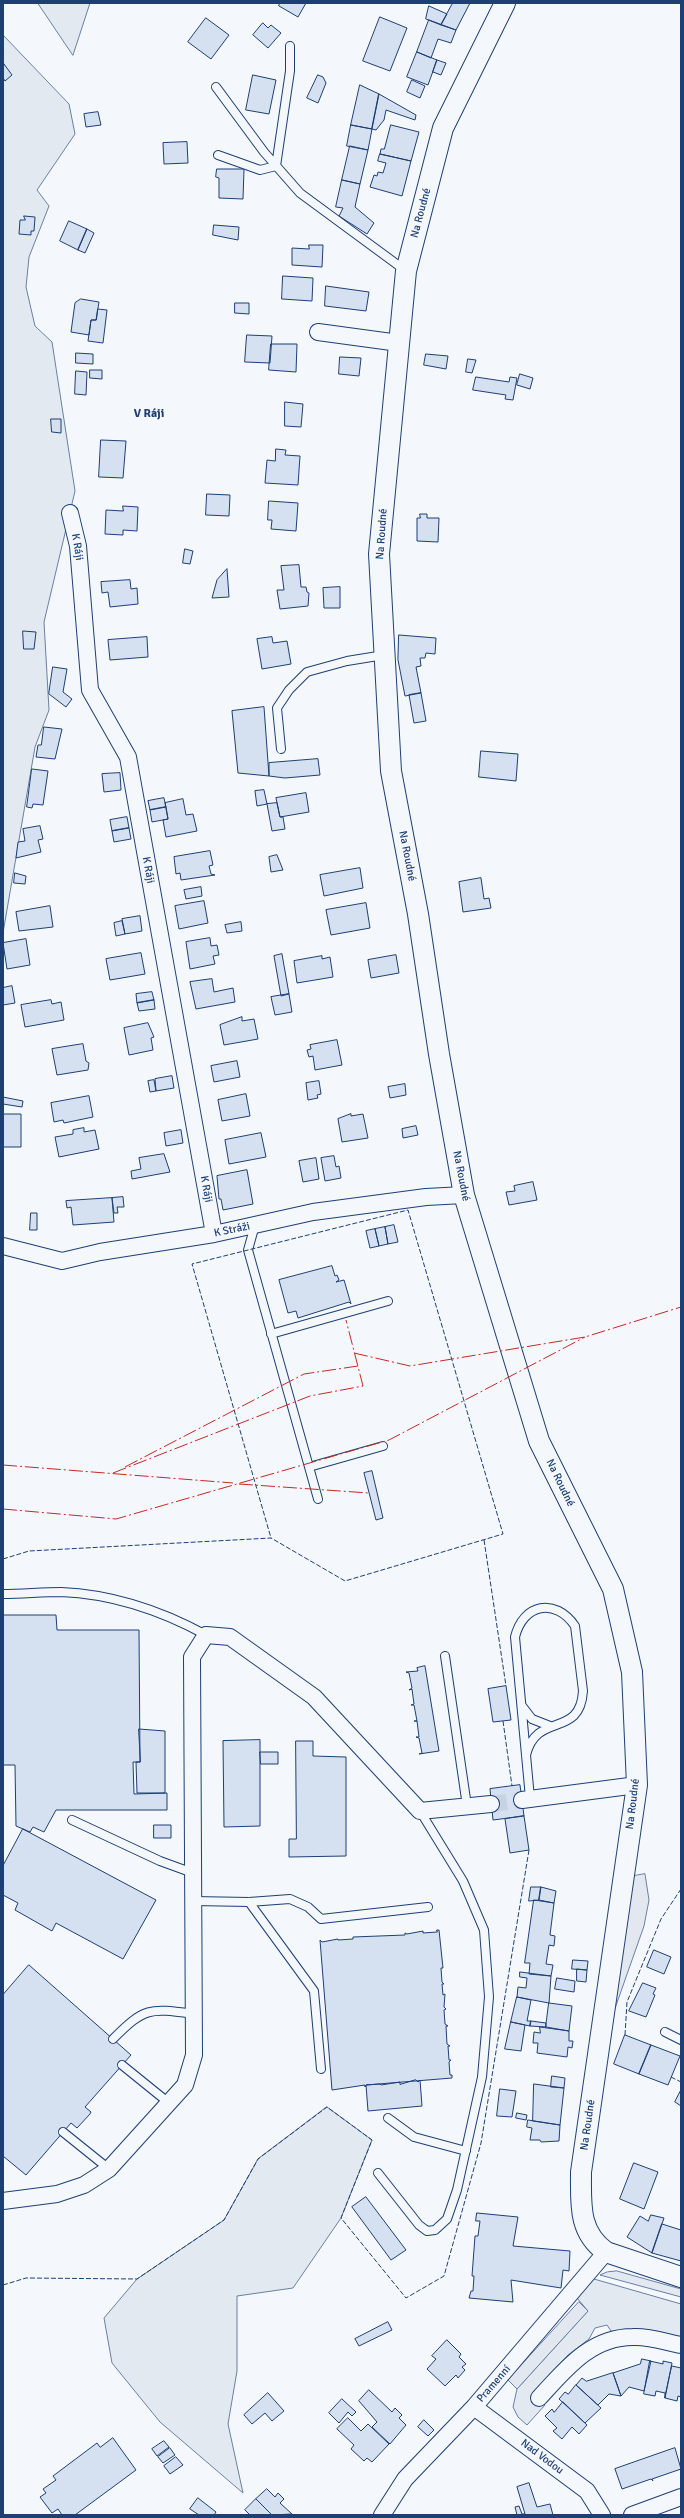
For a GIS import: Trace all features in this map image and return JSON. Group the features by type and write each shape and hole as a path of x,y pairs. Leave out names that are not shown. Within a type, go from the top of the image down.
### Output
{"street":[{"name":"Na Roudné","path":"505,3 443,128 406,271 379,554 391,771 418,914 439,1054 464,1195 539,1441 613,1589 632,1672 637,1785 581,2172 583,2223 593,2240 606,2252 681,2277"},
{"path":"318,332 399,343"},
{"name":"K Ráji","path":"70,513 78,546 90,690 128,757 214,1234"},
{"name":"K Stráži","path":"3,1246 62,1261 100,1252 214,1234 313,1212 426,1197 464,1195"},
{"path":"3,2201 57,2194 84,2185 109,2169 185,2085 194,2055 192,1657 206,1635 230,1637 314,1697 420,1811 491,1804"},
{"path":"526,1799 637,1785"},
{"name":"Pramenní","path":"382,2515 405,2479 474,2407 606,2252"},
{"path":"539,2398 572,2362 599,2343 633,2337 681,2345"},
{"name":"Nad Vodou","path":"474,2407 587,2491 602,2515"},
{"path":"632,2515 681,2497"}],"lane":[{"path":"276,166 290,71 290,46"},
{"path":"216,87 276,166 300,193 406,271"},
{"path":"218,155 260,170 276,166"},
{"path":"281,749 278,708 289,690 307,672 347,661 385,655"},
{"path":"255,1225 248,1250 318,1499"},
{"path":"271,1334 388,1301"},
{"path":"309,1467 383,1446"},
{"path":"3,1594 61,1592 119,1601 177,1619 206,1635"},
{"path":"526,1754 533,1736 541,1730 571,1719 578,1711 583,1701 578,1636 575,1626 569,1617 561,1610 540,1608 522,1619 517,1628 515,1637 526,1754 526,1799"},
{"path":"445,1656 466,1806"},
{"path":"521,1702 532,1719 551,1726"},
{"path":"378,2173 419,2225 427,2231 435,2230 447,2219 457,2190 482,2077 489,1996 484,1930 463,1881 420,1811"},
{"path":"72,1820 160,1861 193,1873"},
{"path":"193,1901 249,1902 290,1898 308,1907 321,1919 428,1907"},
{"path":"249,1902 314,1991 321,2070"},
{"path":"113,2039 134,2018 147,2011 161,2010 194,2014"},
{"path":"665,2032 681,2040"},
{"path":"122,2065 169,2103"},
{"path":"388,2118 414,2137 466,2151"},
{"path":"63,2132 109,2169"}],"shaded area":[{"path":"38,3 90,3 73,55"},
{"path":"3,35 69,104 75,134 37,190 49,206 29,257 26,287 35,326 52,342 75,491 44,622 49,710 35,747 3,933"},
{"path":"645,1874 649,1900 644,1926 613,2014 628,1877"},
{"path":"327,2107 372,2140 341,2218 293,2288 237,2296 237,2371 228,2424 243,2493 160,2422 112,2363 104,2318 137,2279 224,2220 258,2159"},
{"path":"617,2271 681,2289 681,2297 600,2275 607,2272"},
{"path":"594,2279 681,2304 681,2338 624,2330 623,2334 613,2334 607,2325 595,2328 589,2339 568,2355 533,2393 545,2405 527,2425 518,2417 513,2407 517,2389 588,2311 577,2298"},
{"path":"579,2302 588,2311 517,2389 508,2380"}],"building":[{"path":"280,3 306,3 298,17 279,6"},
{"path":"453,3 470,3 456,30 441,25"},
{"path":"429,6 447,14 441,25 426,19"},
{"path":"380,17 407,28 390,71 363,61"},
{"path":"206,18 229,35 211,59 188,42"},
{"path":"429,20 456,30 451,43 438,39 431,58 417,52"},
{"path":"263,23 268,28 271,25 281,33 268,48 253,35"},
{"path":"417,52 437,60 428,85 407,77"},
{"path":"437,60 446,63 441,75 433,72"},
{"path":"4,64 12,75 5,81 3,78"},
{"path":"253,75 276,80 269,114 246,110"},
{"path":"318,75 323,77 326,83 318,103 307,98"},
{"path":"412,80 425,86 420,98 407,92"},
{"path":"360,85 379,94 372,129 351,125"},
{"path":"379,94 416,115 415,120 386,110 384,120 376,130 372,129"},
{"path":"98,112 101,125 86,127 84,114"},
{"path":"351,125 372,129 368,150 347,146"},
{"path":"391,125 419,132 411,161 380,154 381,149 384,149"},
{"path":"187,142 188,163 164,164 163,143"},
{"path":"350,146 368,150 360,184 342,180"},
{"path":"380,154 411,161 402,196 370,187 374,175 377,176 378,172 383,173 386,163 378,161"},
{"path":"217,169 244,169 243,199 219,198 219,178 216,177"},
{"path":"342,180 360,184 355,207 374,223 367,234 339,216 343,208 336,207"},
{"path":"24,216 35,217 34,231 31,231 31,235 19,234 20,220 25,220"},
{"path":"69,221 87,229 78,250 60,241"},
{"path":"214,225 239,227 238,240 213,235"},
{"path":"87,229 94,233 85,253 78,250"},
{"path":"309,245 323,245 322,267 292,265 292,248 309,249"},
{"path":"283,276 313,278 312,301 282,299"},
{"path":"326,286 369,292 366,311 325,306"},
{"path":"81,299 99,302 96,320 91,320 89,335 71,332 75,303"},
{"path":"235,303 249,303 249,314 235,313"},
{"path":"98,309 107,310 103,343 88,341 91,320 96,320"},
{"path":"247,335 272,336 270,363 245,362"},
{"path":"271,344 297,344 296,372 269,370"},
{"path":"76,353 93,354 93,364 76,363"},
{"path":"426,354 448,356 446,369 424,365"},
{"path":"340,357 361,358 359,376 339,374"},
{"path":"468,359 476,360 472,373 466,372"},
{"path":"90,370 102,370 102,379 90,378"},
{"path":"76,371 87,372 86,395 75,394"},
{"path":"520,374 533,378 530,389 517,385"},
{"path":"476,377 509,382 510,377 517,378 513,400 505,399 506,395 473,390"},
{"path":"285,402 303,404 301,427 285,426"},
{"path":"51,419 61,419 61,433 52,432"},
{"path":"101,440 126,441 123,478 99,477"},
{"path":"276,449 286,450 285,455 300,456 298,485 265,483 267,460 275,461"},
{"path":"207,494 230,495 229,516 206,515"},
{"path":"269,501 298,503 296,531 271,529 272,520 268,520"},
{"path":"123,506 138,507 137,531 123,530 123,535 105,534 106,510 123,511"},
{"path":"420,514 427,514 427,518 439,518 438,542 417,541 417,518 420,518"},
{"path":"185,549 193,551 190,564 183,563"},
{"path":"299,565 301,587 306,587 307,592 309,593 308,606 280,609 277,590 284,590 281,566"},
{"path":"227,569 229,597 212,598 217,580"},
{"path":"130,580 131,589 137,588 138,604 110,607 108,592 102,593 101,582"},
{"path":"340,587 340,608 324,608 323,588"},
{"path":"23,631 36,632 34,649 24,649"},
{"path":"399,635 436,638 435,654 426,653 425,658 420,658 421,666 416,667 421,693 405,696 398,660"},
{"path":"147,637 148,657 110,660 108,640"},
{"path":"272,637 273,643 287,641 291,664 262,669 257,639"},
{"path":"53,667 67,669 63,692 72,699 66,707 49,694"},
{"path":"421,693 426,721 414,723 409,695"},
{"path":"264,707 269,776 238,773 232,711"},
{"path":"44,727 62,729 55,759 36,757 38,745 41,745"},
{"path":"481,751 518,754 516,781 479,777"},
{"path":"318,759 320,775 285,778 269,776 269,763"},
{"path":"32,769 48,771 43,805 33,804 32,808 27,807"},
{"path":"120,773 121,790 104,792 102,774"},
{"path":"264,790 267,804 257,806 255,791"},
{"path":"306,793 309,812 280,817 276,798"},
{"path":"164,798 166,807 150,810 148,801"},
{"path":"183,799 186,815 193,814 197,831 166,837 163,820 168,819 165,803"},
{"path":"277,803 280,817 283,817 285,829 272,831 267,804"},
{"path":"166,807 168,819 152,822 150,810"},
{"path":"127,817 129,828 112,831 110,820"},
{"path":"40,826 43,839 38,840 41,852 16,858 18,842 25,841 23,829"},
{"path":"129,828 131,839 114,842 112,831"},
{"path":"210,851 213,865 209,866 211,874 215,875 181,880 180,873 176,874 174,857"},
{"path":"277,855 283,870 271,872 269,857"},
{"path":"360,868 363,888 324,896 320,875"},
{"path":"15,873 26,876 25,884 14,883"},
{"path":"481,878 484,899 489,898 491,908 463,912 459,882"},
{"path":"201,887 202,896 186,899 184,890"},
{"path":"204,901 208,923 179,929 175,906"},
{"path":"366,903 370,928 331,935 326,910"},
{"path":"50,906 53,927 19,931 16,912"},
{"path":"140,916 142,931 125,934 122,919"},
{"path":"122,921 125,934 116,936 114,923"},
{"path":"241,922 242,931 227,933 225,925"},
{"path":"210,938 211,946 217,945 219,955 213,956 215,964 190,969 186,942"},
{"path":"26,939 30,965 7,969 3,943"},
{"path":"141,953 145,974 110,980 106,959"},
{"path":"282,954 289,994 281,996 274,956"},
{"path":"396,955 399,973 371,978 368,960"},
{"path":"322,956 322,959 330,957 333,977 297,983 294,961"},
{"path":"212,979 214,992 233,988 235,1002 196,1009 190,982"},
{"path":"12,986 15,1003 3,1005 3,988"},
{"path":"152,992 154,1000 137,1003 136,994"},
{"path":"289,994 292,1012 275,1015 271,997"},
{"path":"51,1000 52,1004 61,1002 64,1020 25,1027 21,1005"},
{"path":"154,1000 155,1009 139,1011 137,1003"},
{"path":"242,1017 242,1021 254,1019 258,1039 224,1045 220,1025"},
{"path":"148,1023 154,1037 151,1038 153,1050 129,1055 124,1028"},
{"path":"337,1040 342,1065 315,1070 313,1056 309,1057 307,1050 311,1049 310,1045"},
{"path":"83,1044 86,1061 89,1063 88,1070 57,1075 52,1049"},
{"path":"237,1061 240,1077 214,1082 211,1066"},
{"path":"172,1076 174,1088 156,1091 155,1079"},
{"path":"154,1080 156,1091 150,1092 148,1081"},
{"path":"319,1081 321,1094 317,1095 318,1098 308,1100 306,1083"},
{"path":"405,1084 406,1095 390,1098 388,1087"},
{"path":"246,1094 250,1116 222,1121 218,1100"},
{"path":"89,1096 93,1117 64,1123 63,1120 54,1122 51,1103"},
{"path":"3,1097 23,1101 22,1107 3,1104"},
{"path":"3,1114 21,1114 21,1147 3,1147"},
{"path":"351,1114 351,1116 363,1114 368,1138 342,1142 338,1119"},
{"path":"416,1126 418,1135 403,1138 402,1129"},
{"path":"84,1128 84,1132 95,1130 99,1149 59,1157 55,1137 73,1134 73,1130"},
{"path":"181,1130 183,1143 166,1146 164,1133"},
{"path":"261,1133 266,1157 229,1164 225,1140"},
{"path":"164,1154 170,1172 132,1179 131,1171 141,1169 139,1158"},
{"path":"334,1156 336,1167 339,1166 341,1178 325,1181 321,1158"},
{"path":"316,1158 319,1179 303,1182 299,1161"},
{"path":"247,1170 253,1204 223,1210 221,1199 219,1199 217,1176"},
{"path":"533,1182 537,1200 509,1205 506,1192 515,1191 514,1186"},
{"path":"123,1197 124,1207 117,1207 118,1213 114,1213 112,1198"},
{"path":"112,1198 114,1222 73,1225 71,1207 67,1208 66,1201"},
{"path":"31,1213 37,1213 37,1230 30,1230"},
{"path":"394,1225 398,1242 388,1244 385,1227"},
{"path":"385,1227 388,1244 379,1246 375,1229"},
{"path":"375,1229 379,1246 370,1248 366,1231"},
{"path":"332,1266 335,1276 337,1275 339,1280 336,1282 344,1280 351,1304 349,1302 298,1318 296,1311 288,1313 279,1280"},
{"path":"372,1471 383,1518 376,1520 364,1473"},
{"path":"3,1615 56,1615 57,1630 139,1630 140,1762 133,1762 134,1794 167,1793 167,1810 56,1810 44,1832 33,1827 30,1832 16,1826 15,1765 3,1765"},
{"path":"425,1666 439,1751 419,1754 422,1753 419,1738 416,1737 419,1737 414,1705 411,1705 414,1704 412,1689 409,1690 412,1688 409,1673 406,1672 418,1671 417,1668"},
{"path":"506,1686 511,1720 493,1722 488,1689"},
{"path":"139,1729 165,1731 165,1793 137,1793 136,1762 140,1762"},
{"path":"260,1740 260,1826 224,1827 223,1741"},
{"path":"296,1741 313,1741 313,1756 346,1757 346,1856 289,1857 289,1839 296,1839"},
{"path":"260,1752 278,1752 278,1764 261,1764"},
{"path":"520,1785 524,1816 493,1820 490,1789"},
{"path":"524,1816 529,1850 510,1853 505,1819"},
{"path":"154,1825 171,1825 171,1838 154,1838"},
{"path":"23,1829 156,1900 123,1959 56,1923 52,1931 15,1910 18,1903 3,1895 3,1866"},
{"path":"531,1887 541,1887 539,1900 529,1901"},
{"path":"541,1887 556,1891 554,1903 539,1900"},
{"path":"534,1900 554,1903 550,1935 555,1936 554,1946 549,1945 546,1964 553,1965 551,1976 529,1974 530,1963 525,1963"},
{"path":"437,1930 439,1930 443,1968 441,1968 442,1982 444,1984 442,1984 443,1995 445,1994 445,2024 448,2026 446,2026 447,2044 450,2046 448,2046 449,2060 451,2060 449,2062 450,2075 452,2075 452,2078 366,2085 365,2087 365,2085 332,2090 320,1940 322,1942 338,1939 353,1939 353,1937 405,1935 405,1933 407,1934 423,1931 423,1933 437,1932"},
{"path":"654,1950 671,1957 664,1974 647,1967"},
{"path":"573,1960 588,1961 587,1970 572,1969"},
{"path":"29,1965 131,2055 85,2107 91,2112 90,2114 77,2128 71,2123 26,2175 3,2156 3,1995"},
{"path":"577,1969 587,1970 586,1982 577,1981"},
{"path":"520,1972 551,1976 549,2003 517,1997 518,1987 526,1988 527,1978 520,1977"},
{"path":"557,1978 575,1981 574,1992 555,1989"},
{"path":"643,1983 656,1988 653,1994 655,1995 646,2017 629,2011"},
{"path":"517,1997 531,2000 527,2021 531,2021 530,2026 511,2022"},
{"path":"549,2003 572,2006 569,2031 546,2027"},
{"path":"531,2021 546,2023 546,2027 530,2026"},
{"path":"511,2022 525,2025 521,2051 505,2049"},
{"path":"540,2027 569,2031 569,2041 573,2041 572,2048 568,2047 567,2057 537,2053 538,2043 533,2043 534,2032 540,2033"},
{"path":"625,2035 651,2045 639,2074 614,2064"},
{"path":"651,2045 680,2056 668,2085 639,2074"},
{"path":"552,2076 565,2078 564,2088 551,2087"},
{"path":"416,2080 418,2082 420,2080 422,2106 368,2111 366,2085 381,2085 400,2082 400,2084"},
{"path":"534,2084 564,2088 560,2125 533,2121"},
{"path":"500,2089 516,2091 512,2117 497,2116"},
{"path":"681,2090 681,2106 675,2102"},
{"path":"517,2113 527,2115 526,2120 516,2118"},
{"path":"528,2120 560,2125 559,2141 541,2142 540,2140 530,2140 532,2128 527,2127"},
{"path":"634,2163 658,2172 644,2209 620,2199"},
{"path":"366,2197 406,2250 391,2260 352,2207"},
{"path":"477,2213 518,2217 513,2246 570,2251 569,2271 563,2270 561,2288 511,2280 513,2302 469,2298 471,2291 473,2291 474,2276 472,2276 475,2236 478,2236 480,2221 476,2221"},
{"path":"651,2215 664,2218 652,2253 627,2237 640,2216 648,2221"},
{"path":"662,2224 681,2230 681,2261 652,2253"},
{"path":"388,2322 392,2330 359,2346 355,2339"},
{"path":"447,2340 461,2354 459,2357 466,2364 462,2367 465,2370 458,2378 456,2375 445,2386 427,2369 436,2359 432,2356"},
{"path":"642,2359 651,2361 644,2391 629,2387 621,2396 613,2373 640,2364"},
{"path":"650,2361 663,2364 663,2361 672,2363 665,2398 665,2393 656,2391 655,2396 644,2394"},
{"path":"672,2366 681,2368 681,2397 678,2396 677,2401 665,2398"},
{"path":"613,2373 621,2396 609,2394 598,2405 576,2385 582,2378 586,2381"},
{"path":"576,2385 601,2408 585,2423 559,2399 565,2392 568,2394"},
{"path":"369,2390 392,2412 395,2408 402,2415 399,2418 406,2425 390,2444 372,2427 377,2422 359,2401"},
{"path":"268,2393 284,2411 272,2421 265,2413 252,2424 244,2415"},
{"path":"342,2399 356,2412 352,2416 348,2412 339,2423 329,2413"},
{"path":"563,2402 587,2425 579,2434 572,2427 562,2439 553,2431 557,2428 545,2416 552,2409 554,2412"},
{"path":"348,2418 361,2431 368,2424 389,2444 372,2462 367,2458 364,2461 351,2449 354,2445 337,2429"},
{"path":"424,2420 434,2430 428,2436 418,2427"},
{"path":"113,2438 136,2470 75,2515 62,2515 58,2509 52,2513 40,2497 46,2493 43,2489 56,2480 53,2476 97,2443 100,2447"},
{"path":"164,2441 169,2447 157,2456 152,2449"},
{"path":"170,2448 175,2455 163,2463 158,2457"},
{"path":"675,2448 681,2469 652,2479 653,2481 651,2479 622,2489 615,2469"},
{"path":"176,2457 183,2465 170,2474 164,2466"},
{"path":"529,2483 537,2507 550,2504 553,2515 517,2515 515,2507 519,2506 522,2514 525,2514 517,2487"},
{"path":"267,2489 275,2497 278,2493 284,2499 280,2503 292,2514 272,2515 256,2499"},
{"path":"198,2498 216,2512 214,2515 199,2515 190,2509"},
{"path":"256,2499 272,2515 250,2515 245,2510"}],"tunnel":[{"path":"491,1804 522,1800"}],"fence":[{"path":"3,1559 29,1551 271,1538 345,1581 503,1534 408,1210 192,1264 271,1538"},
{"path":"484,1540 506,1686"},
{"path":"503,1721 512,1786"},
{"path":"3,2285 26,2278 137,2279 224,2220 258,2159 327,2107 372,2140 341,2218 406,2298 444,2276 481,2143 529,1850"},
{"path":"625,2035 627,2002 661,1919 681,1889"},
{"path":"671,2077 681,2082"}],"power":[{"path":"354,1353 410,1366 585,1337 681,1307"},
{"path":"113,1473 310,1396 363,1386 346,1320"},
{"path":"3,1509 116,1519 389,1440 585,1337"},
{"path":"125,1467 304,1374 358,1366"},
{"path":"3,1465 233,1483"},
{"path":"239,1484 369,1493"}],"district":[{"name":"V Ráji","path":"149,414"}]}
